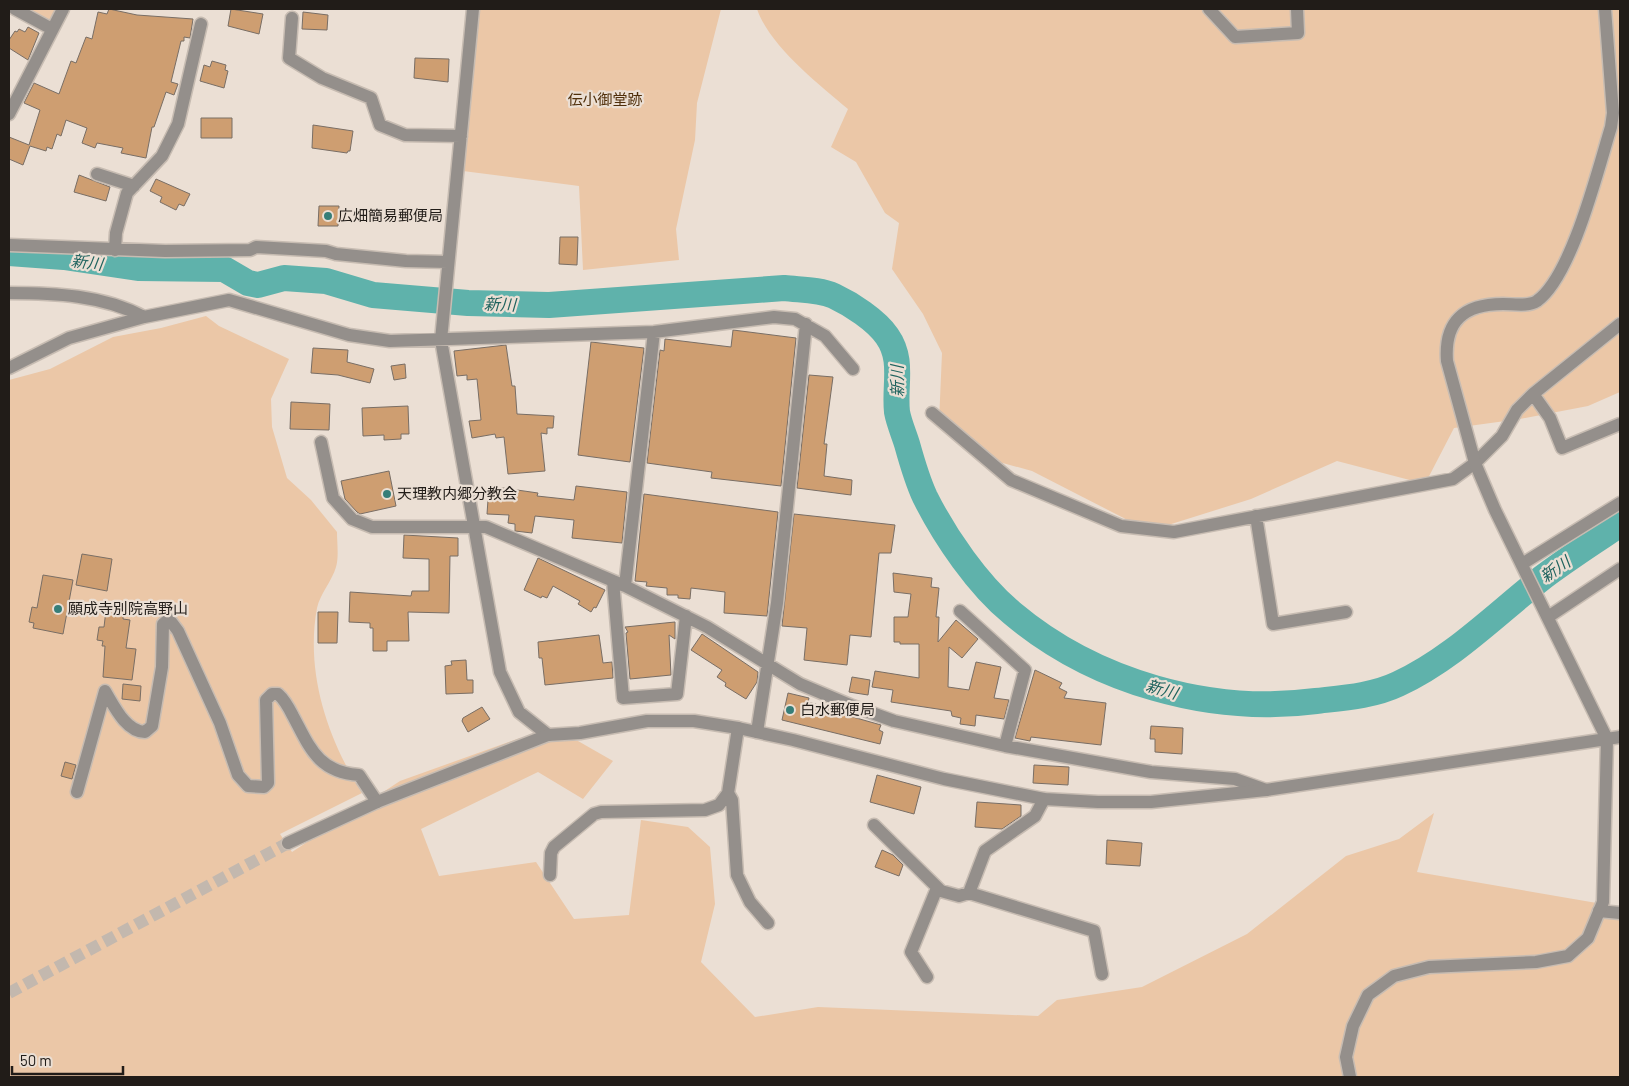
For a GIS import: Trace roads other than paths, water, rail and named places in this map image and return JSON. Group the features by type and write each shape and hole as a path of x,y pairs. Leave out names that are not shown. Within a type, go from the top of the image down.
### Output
{"street":[{"path":"15,9 52,29"},
{"path":"9,114 63,9"},
{"path":"473,9 441,340 500,672 519,712 548,735"},
{"path":"1209,9 1236,37 1298,33 1297,9"},
{"path":"1350,1077 1346,1057 1353,1026 1368,995 1394,976 1429,967 1536,962 1568,956 1588,938 1603,902 1606,740 1495,510 1475,463 1447,361 1446,347 1448,334 1453,322 1467,311 1486,304 1526,304 1535,302 1545,293 1572,247 1613,113 1605,9"},
{"path":"292,18 289,58 322,78 371,98 380,126 405,135 460,136"},
{"path":"115,250 116,233 127,193 162,156 178,124 201,24"},
{"path":"97,174 134,186"},
{"path":"9,245 115,250 250,250 256,247 326,251 336,254 448,266"},
{"path":"9,293 50,293 99,301 128,308 144,317"},
{"path":"9,368 69,338 144,317 229,300 349,335 390,341 654,332 774,317 795,319 826,336 853,369"},
{"path":"757,732 768,666 806,324"},
{"path":"932,413 1011,480 1121,526 1174,532 1453,479 1475,463 1502,436 1517,410 1533,394 1620,324"},
{"path":"654,332 619,584 623,698 677,694 686,616"},
{"path":"1533,394 1550,418 1562,448 1620,424"},
{"path":"321,442 333,498 352,519 372,527 486,527 619,584 686,616 800,684 894,721 1005,746 1151,772 1235,778 1266,790"},
{"path":"1523,566 1620,503"},
{"path":"1256,516 1273,624 1346,612"},
{"path":"1547,615 1620,569"},
{"path":"960,611 1025,670 1005,746"},
{"path":"77,792 105,692 115,708 134,729 145,732 152,726 162,667 163,624 168,619 178,631 220,723 238,775 248,786 264,787 268,783 266,700 272,694 278,694 287,704 314,755 334,769 359,774 377,802"},
{"path":"288,843 377,802 548,735 580,732 647,721 694,721 738,728 944,780 1044,798 1098,802 1151,802 1266,790 1576,742 1620,737"},
{"path":"550,875 551,853 554,846 594,814 601,812 705,810 719,805 728,793 738,728"},
{"path":"728,793 732,800 738,876 750,902 768,923"},
{"path":"969,893 985,851 1035,816 1044,798"},
{"path":"874,824 941,891 959,896 969,893 1094,931 1102,974"},
{"path":"927,977 911,952 937,888"},
{"path":"1599,911 1620,913"}],"waterway":[{"name":"新川","path":"9,253 64,257 138,268 224,269 248,283 258,285 284,278 326,281 373,295 468,303 549,305 784,288 816,291 834,296 870,318 887,336 892,345 897,363 897,412 925,497 952,544 987,589 1012,613 1044,637 1079,658 1116,675 1155,688 1195,698 1235,703 1276,704 1368,694 1398,684 1437,662 1473,636 1542,578 1620,524"}],"tunnel":[{"path":"9,993 288,843"}],"place":[{"name":"広畑簡易郵便局","path":"328,216"},
{"name":"天理教内郷分教会","path":"387,494"},
{"name":"願成寺別院高野山","path":"58,609"},
{"name":"白水郵便局","path":"790,710"}],"park label":[{"name":"伝小御堂跡","path":"605,100"}]}
